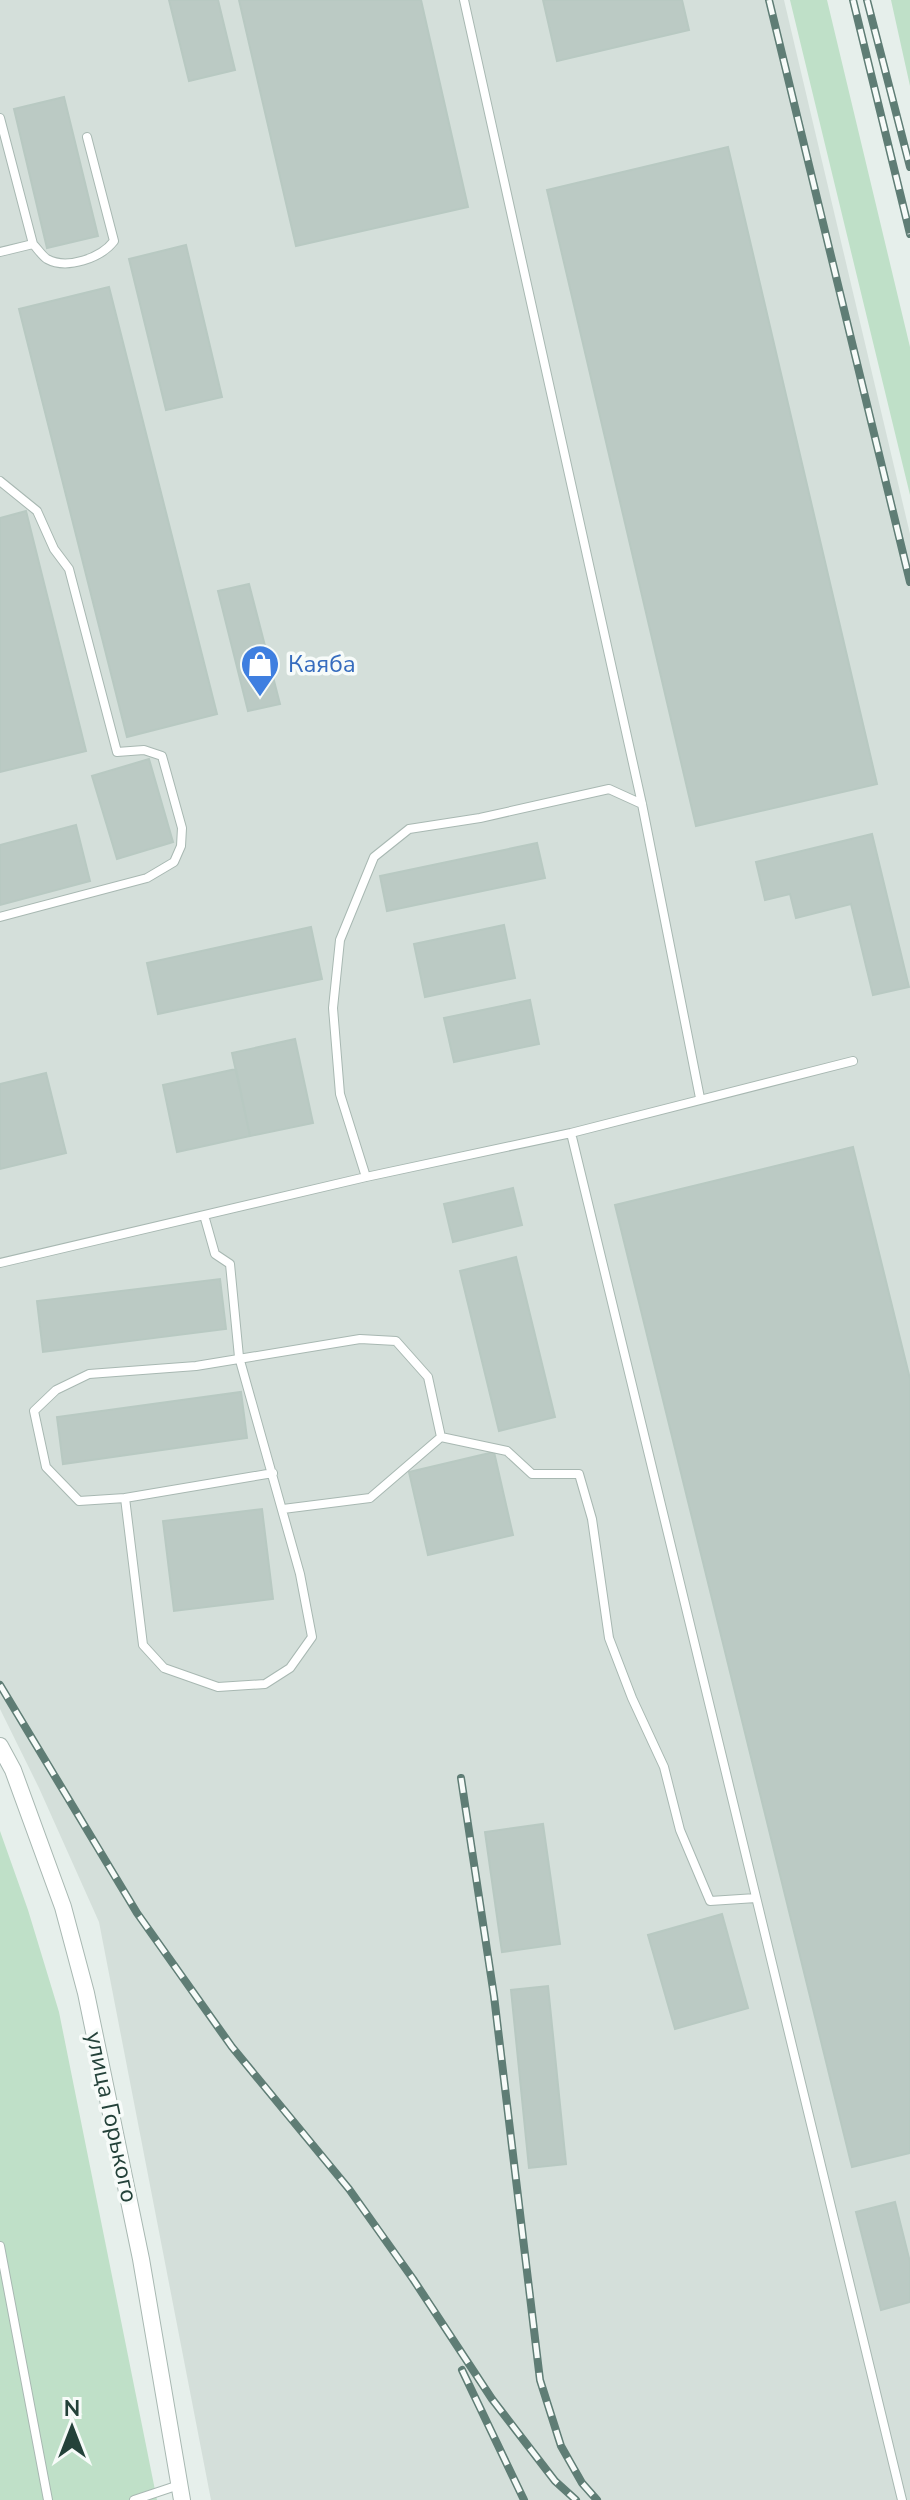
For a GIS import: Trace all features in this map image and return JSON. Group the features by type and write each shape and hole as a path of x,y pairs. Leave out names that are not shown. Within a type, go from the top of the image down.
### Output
{"street":[{"name":"улица Горького","path":"0,1746 13,1770 63,1907 86,1993 141,2259 181,2492"}],"lane":[{"path":"464,0 642,804 700,1098"},
{"path":"0,118 33,244 46,258 65,263 106,251 114,241 87,137"},
{"path":"0,252 33,244"},
{"path":"0,481 37,511 49,539 69,569 117,752 144,750 162,756 182,828 181,846 174,862 147,878 0,917"},
{"path":"366,1177 340,1094 333,1008 340,940 374,857 409,829 480,818 609,789 642,804"},
{"path":"0,1263 366,1177 571,1133 853,1061"},
{"path":"571,1133 902,2500"},
{"path":"125,1498 143,1645 164,1668 218,1687 265,1684 290,1668 312,1637 300,1574 239,1357 230,1264 215,1254 204,1215"},
{"path":"273,1473 125,1498 79,1501 46,1467 34,1411 56,1390 89,1374 196,1366 360,1339 396,1341 428,1377 441,1437"},
{"path":"441,1437 507,1451 532,1474 579,1474 592,1519 609,1638 664,1767 680,1830 710,1901 756,1898"},
{"path":"283,1509 370,1498 441,1437"},
{"path":"0,2246 48,2500"},
{"path":"134,2500 181,2492"}],"shaded area":[{"path":"0,0 784,0 910,534 910,2500 211,2500 99,1922 0,1709"}],"green space":[{"path":"790,0 827,0 910,347 910,495"},
{"path":"891,0 910,0 910,86"},
{"path":"0,1831 59,2012 157,2500 0,2500"}],"building":[{"path":"169,0 218,0 235,70 189,81"},
{"path":"239,0 421,0 468,207 296,246"},
{"path":"543,0 682,0 689,30 557,61"},
{"path":"64,97 98,236 47,248 14,109"},
{"path":"728,147 877,784 696,826 547,190"},
{"path":"186,245 222,397 166,410 129,259"},
{"path":"109,287 217,714 127,737 19,309"},
{"path":"26,511 86,751 0,772 0,518"},
{"path":"249,584 280,704 248,711 218,591"},
{"path":"149,759 173,842 117,859 92,776"},
{"path":"76,825 90,881 0,905 0,845"},
{"path":"872,834 909,987 873,995 851,904 796,918 790,894 765,900 756,862"},
{"path":"537,843 545,878 387,911 380,876"},
{"path":"504,925 515,978 425,997 414,944"},
{"path":"311,927 322,979 158,1014 147,963"},
{"path":"530,1000 539,1044 454,1062 444,1018"},
{"path":"295,1039 313,1123 250,1136 232,1053"},
{"path":"236,1069 250,1136 177,1152 163,1085"},
{"path":"46,1073 66,1153 0,1169 0,1084"},
{"path":"853,1147 910,1379 910,2153 852,2167 615,1205"},
{"path":"513,1188 522,1225 453,1242 444,1204"},
{"path":"516,1257 555,1417 499,1431 460,1271"},
{"path":"220,1279 226,1329 43,1352 37,1301"},
{"path":"241,1392 247,1438 63,1464 57,1417"},
{"path":"494,1452 513,1535 428,1555 409,1472"},
{"path":"262,1509 273,1599 174,1611 163,1521"},
{"path":"543,1824 560,1944 502,1952 485,1832"},
{"path":"722,1914 748,2008 675,2029 648,1935"},
{"path":"548,1986 566,2164 529,2168 511,1990"},
{"path":"895,2202 910,2262 910,2302 881,2310 856,2212"}],"railway":[{"path":"769,0 910,582"},
{"path":"853,0 910,234"},
{"path":"867,0 910,167"},
{"path":"0,1685 137,1913 232,2047 349,2189 492,2399 555,2481 576,2500"},
{"path":"461,1778 494,1996 540,2380 561,2446 582,2483 597,2500"},
{"path":"462,2370 524,2500"}],"place":[{"name":"Каяба","path":"260,698"}]}
